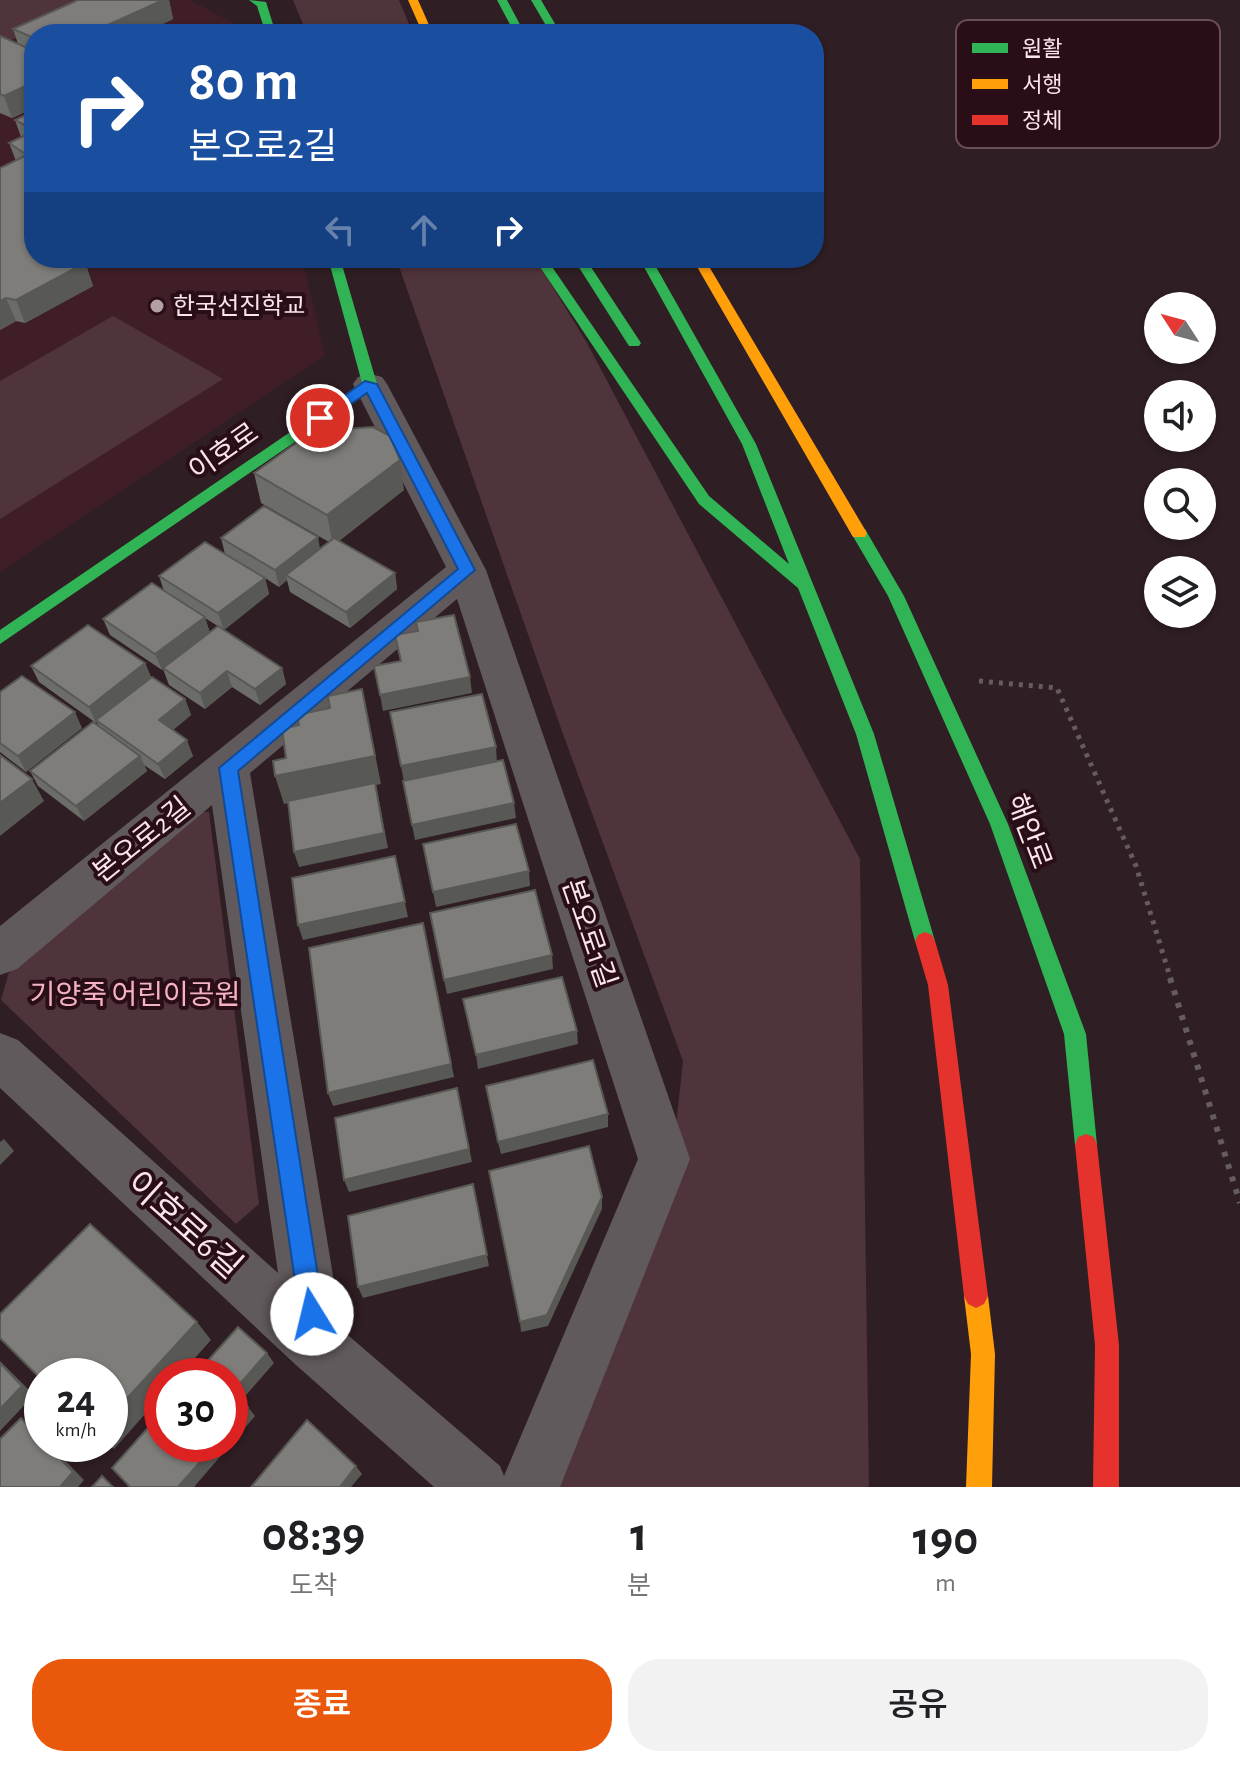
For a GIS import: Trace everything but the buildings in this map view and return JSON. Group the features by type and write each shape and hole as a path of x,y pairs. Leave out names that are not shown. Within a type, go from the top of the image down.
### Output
{"main road":[{"path":"254,0 262,4 268,24"},
{"path":"413,0 424,24"},
{"path":"502,0 515,24"},
{"path":"536,0 550,24"},
{"path":"337,268 370,384"},
{"path":"547,268 704,500 806,587"},
{"path":"585,268 646,362"},
{"path":"651,268 749,444 865,734 938,985 983,1354 979,1487"},
{"name":"해안로","path":"704,268 896,596 999,824 1075,1034 1107,1345 1106,1487"},
{"name":"이호로","path":"0,638 370,384"},
{"path":"751,514 806,587"}],"street":[{"name":"본오로1길","path":"370,384 467,570 664,1159 530,1487"},
{"name":"본오로2길","path":"0,954 467,570"},
{"path":"228,768 316,1345"},
{"name":"이호로6길","path":"0,1056 316,1345 479,1487"}],"path":[{"path":"934,676 1057,688 1136,866 1240,1203"}],"shaded area":[{"name":"한국선진학교","path":"104,0 190,0 236,24 47,24"},
{"name":"한국선진학교","path":"24,34 24,268 304,268 325,355 0,572 0,44"}],"green space":[{"path":"0,0 100,0 47,24 24,24 24,34 0,45"},
{"path":"293,0 399,0 409,24 303,24"},
{"path":"400,268 541,268 587,343 860,859 869,1487 539,1487 669,1190 683,1061 563,734"},
{"path":"113,316 223,379 0,519 0,381"},
{"name":"기양죽 어린이공원","path":"202,812 209,812 259,1204 236,1224 1,1000 9,972"}],"traffic: fast":[{"path":"254,0 262,4 268,24"},
{"path":"502,0 515,24"},
{"path":"536,0 550,24"},
{"path":"0,638 370,384 337,268"},
{"path":"547,268 704,500 801,583"},
{"path":"585,268 634,343"},
{"path":"651,268 749,444 865,734 925,941"},
{"path":"859,533 896,596 999,824 1075,1034 1086,1145"}],"traffic: slow":[{"path":"413,0 424,24"},
{"path":"704,268 859,533"},
{"path":"976,1296 983,1354 979,1487"}],"traffic: jam":[{"path":"925,941 938,985 976,1296"},
{"path":"1086,1145 1107,1345 1106,1487"}],"place":[{"name":"한국선진학교","path":"157,306"}],"route":[{"path":"312,1314 228,768 467,570 370,384 320,418"}]}
